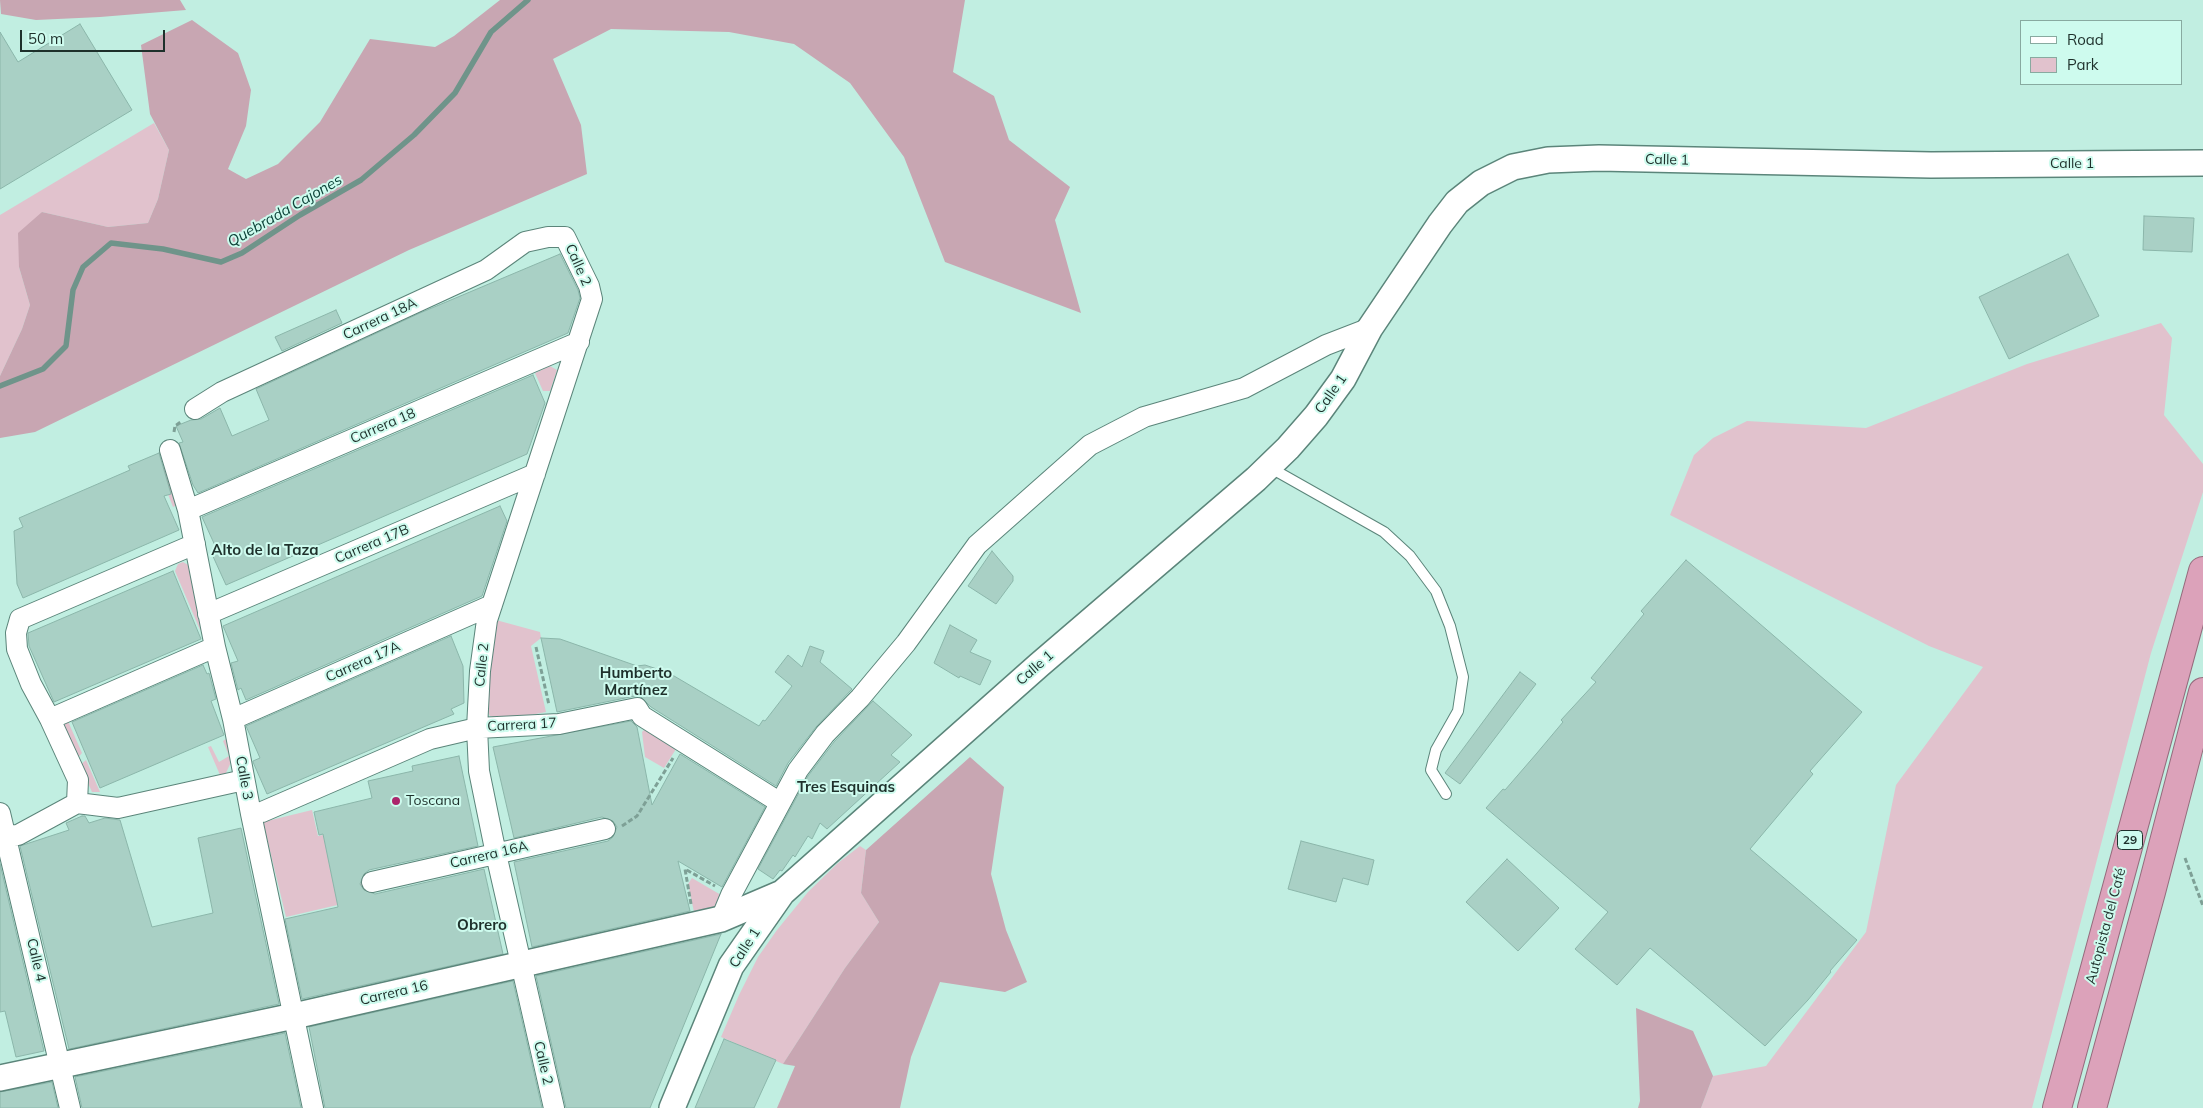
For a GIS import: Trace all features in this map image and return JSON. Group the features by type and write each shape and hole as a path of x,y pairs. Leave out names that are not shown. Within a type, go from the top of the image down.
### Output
{"highway":[{"name":"Autopista del Café","path":"2057,1108 2203,571"},
{"name":"29","path":"2092,1108 2203,692"}],"street":[{"name":"Calle 1","path":"672,1108 731,966 782,893 1039,665 1268,466 1316,416 1343,379 1370,328 1440,224 1457,202 1481,183 1512,167 1548,160 1599,158 1931,165 2203,163"},
{"name":"Carrera 18A","path":"196,409 222,392 486,270 525,242 548,237 565,237"},
{"name":"Calle 2","path":"554,1108 520,964 479,771 477,728 480,671 487,620 592,299 589,286 565,237"},
{"path":"721,919 730,895 798,770 825,734 860,698 906,643 977,545 1090,444 1144,417 1244,388 1326,345 1370,328"},
{"name":"Carrera 18","path":"188,510 579,342"},
{"name":"Calle 3","path":"170,450 188,510 208,614 233,719 244,780 313,1108"},
{"name":"Carrera 17B","path":"208,614 535,474"},
{"path":"77,803 78,780 50,719 31,684 17,649 16,633 20,619 195,544"},
{"name":"Carrera 17A","path":"233,719 492,605"},
{"path":"50,719 215,647"},
{"name":"Carrera 17","path":"251,814 262,812 430,739 477,728 554,724 637,708 642,716 779,802"},
{"path":"3,835 18,835 77,803 118,808 244,780"},
{"name":"Calle 4","path":"0,813 3,835 61,1065 70,1108"},
{"name":"Carrera 16A","path":"372,882 605,828"},
{"name":"Carrera 16","path":"0,1078 294,1016 721,919 782,893"}],"lane":[{"path":"1268,466 1384,532 1410,556 1436,591 1450,626 1463,677 1458,711 1436,750 1431,770 1446,794"}],"path":[{"path":"170,450 175,426 196,409"},
{"path":"536,647 554,724"},
{"path":"605,828 616,829 637,816 665,771"},
{"path":"2183,853 2203,906"},
{"path":"695,925 686,884 685,869 730,895"}],"green space":[{"path":"154,123 169,150 158,199 148,223 108,227 42,212 19,267 30,305 22,329 0,376 0,215"},
{"path":"2161,323 2172,338 2164,415 2203,464 2203,492 2151,653 2032,1108 1701,1108 1713,1076 1766,1066 1866,932 1896,785 1983,667 1929,646 1670,515 1694,455 1713,438 1747,421 1866,428 2027,364"},
{"path":"550,366 557,370 550,391 543,391 535,373"},
{"path":"166,466 177,505 173,507 158,469"},
{"path":"183,562 190,566 203,628 200,630 175,571 178,564"},
{"path":"496,620 540,632 541,638 531,646 546,712 504,720 490,716 487,711 488,655"},
{"path":"67,719 82,753 76,760 63,728"},
{"path":"646,728 676,749 664,768 645,757 642,732"},
{"path":"226,739 232,760 225,775 220,775 208,747 211,746 219,762 229,756 223,741"},
{"path":"86,760 100,792 92,792 80,765"},
{"path":"312,810 318,836 354,829 379,936 346,903 286,917 263,822"},
{"path":"860,846 866,850 861,893 879,922 845,968 783,1064 721,1037 758,957 777,930 808,892 838,863"},
{"path":"692,878 721,895 716,911 694,912 688,884"}],"shaded area":[{"path":"0,0 180,0 186,10 36,20 1,14"},
{"path":"500,0 965,0 953,72 994,96 1009,140 1070,187 1055,220 1081,313 945,262 904,157 850,83 794,44 729,32 611,29 553,59 581,125 587,174 409,250 35,432 0,438 0,376 22,329 30,305 19,267 18,233 42,212 108,227 148,223 158,199 169,150 150,114 141,45 192,20 238,53 251,90 246,126 228,169 246,179 278,164 320,122 370,39 435,47 454,36"},
{"path":"970,757 1004,787 991,874 1006,930 1027,982 1005,992 940,982 911,1057 900,1108 777,1108 795,1066 783,1064 845,968 879,922 861,893 866,850"},
{"path":"1636,1008 1693,1031 1713,1076 1701,1108 1638,1108 1640,1101"}],"building":[{"path":"80,24 132,110 0,189 0,32 18,62"},
{"path":"2144,216 2194,218 2192,252 2143,250"},
{"path":"560,254 580,298 568,333 198,493 193,485 179,443 183,442 176,426 191,420 201,419 220,408 232,436 269,420 256,389 420,313"},
{"path":"2068,254 2099,316 2009,359 1979,297"},
{"path":"336,310 342,323 282,351 275,337"},
{"path":"533,375 545,403 527,454 226,585 211,552 217,550 202,517"},
{"path":"159,453 171,494 164,496 179,530 23,598 17,584 14,531 23,527 19,518 130,470 128,466"},
{"path":"500,506 507,521 482,596 246,700 241,688 238,690 231,663 238,661 223,626"},
{"path":"992,551 1013,576 1013,581 996,604 968,586"},
{"path":"1686,560 1862,712 1810,771 1813,774 1750,849 1857,940 1808,1000 1765,1046 1650,948 1617,985 1575,949 1608,912 1486,808 1503,789 1505,790 1563,722 1561,720 1596,682 1591,678 1644,614 1641,611"},
{"path":"173,571 201,639 54,702 29,646 28,633"},
{"path":"950,625 977,640 970,652 991,661 980,685 960,676 959,678 934,663"},
{"path":"451,636 463,666 464,703 451,709 454,714 267,794 253,762 260,758 246,726"},
{"path":"541,638 560,639 637,666 645,665 669,673 759,726 792,686 775,672 788,655 802,667 810,646 824,651 820,662 852,689 816,727 788,763 776,786 651,707 641,697 635,696 557,712"},
{"path":"203,665 207,674 209,673 216,699 211,701 224,735 100,788 72,722"},
{"path":"1520,672 1536,684 1460,784 1445,773"},
{"path":"873,701 912,735 891,755 900,762 827,829 820,823 812,839 808,836 795,857 793,855 782,871 780,870 773,879 758,869 808,776 834,742"},
{"path":"631,721 637,727 652,805 680,754 765,807 722,887 678,861 690,911 532,947 514,862 608,841 613,837 617,827 613,821 602,817 514,838 493,747"},
{"path":"459,756 478,846 369,870 364,874 360,884 364,890 375,894 484,869 503,954 302,999 285,919 338,907 323,834 319,835 314,812 372,798 368,781 413,771 412,766"},
{"path":"85,816 89,823 105,818 120,820 152,927 213,913 198,838 241,828 279,1004 69,1049 20,846 69,830 66,823"},
{"path":"1301,841 1374,860 1368,885 1343,878 1336,902 1288,889"},
{"path":"1507,859 1559,908 1518,951 1466,902"},
{"path":"0,864 44,1051 16,1057 5,1011 0,1012"},
{"path":"721,934 650,1108 566,1108 536,976"},
{"path":"513,981 542,1108 325,1108 309,1027"},
{"path":"285,1033 301,1108 82,1108 75,1077"},
{"path":"724,1039 776,1060 754,1108 695,1108"},
{"path":"52,1082 58,1108 0,1108 0,1092"}],"waterway":[{"name":"Quebrada Cajones","path":"0,386 43,369 66,346 73,290 83,267 111,243 163,249 221,262 242,253 300,215 361,180 414,135 455,93 491,32 528,0"}],"place":[{"name":"Toscana","path":"396,801"}],"district":[{"name":"Alto de la Taza","path":"265,550"},
{"name":"Humberto Martínez","path":"636,682"},
{"name":"Tres Esquinas","path":"846,787"},
{"name":"Obrero","path":"482,925"}]}
